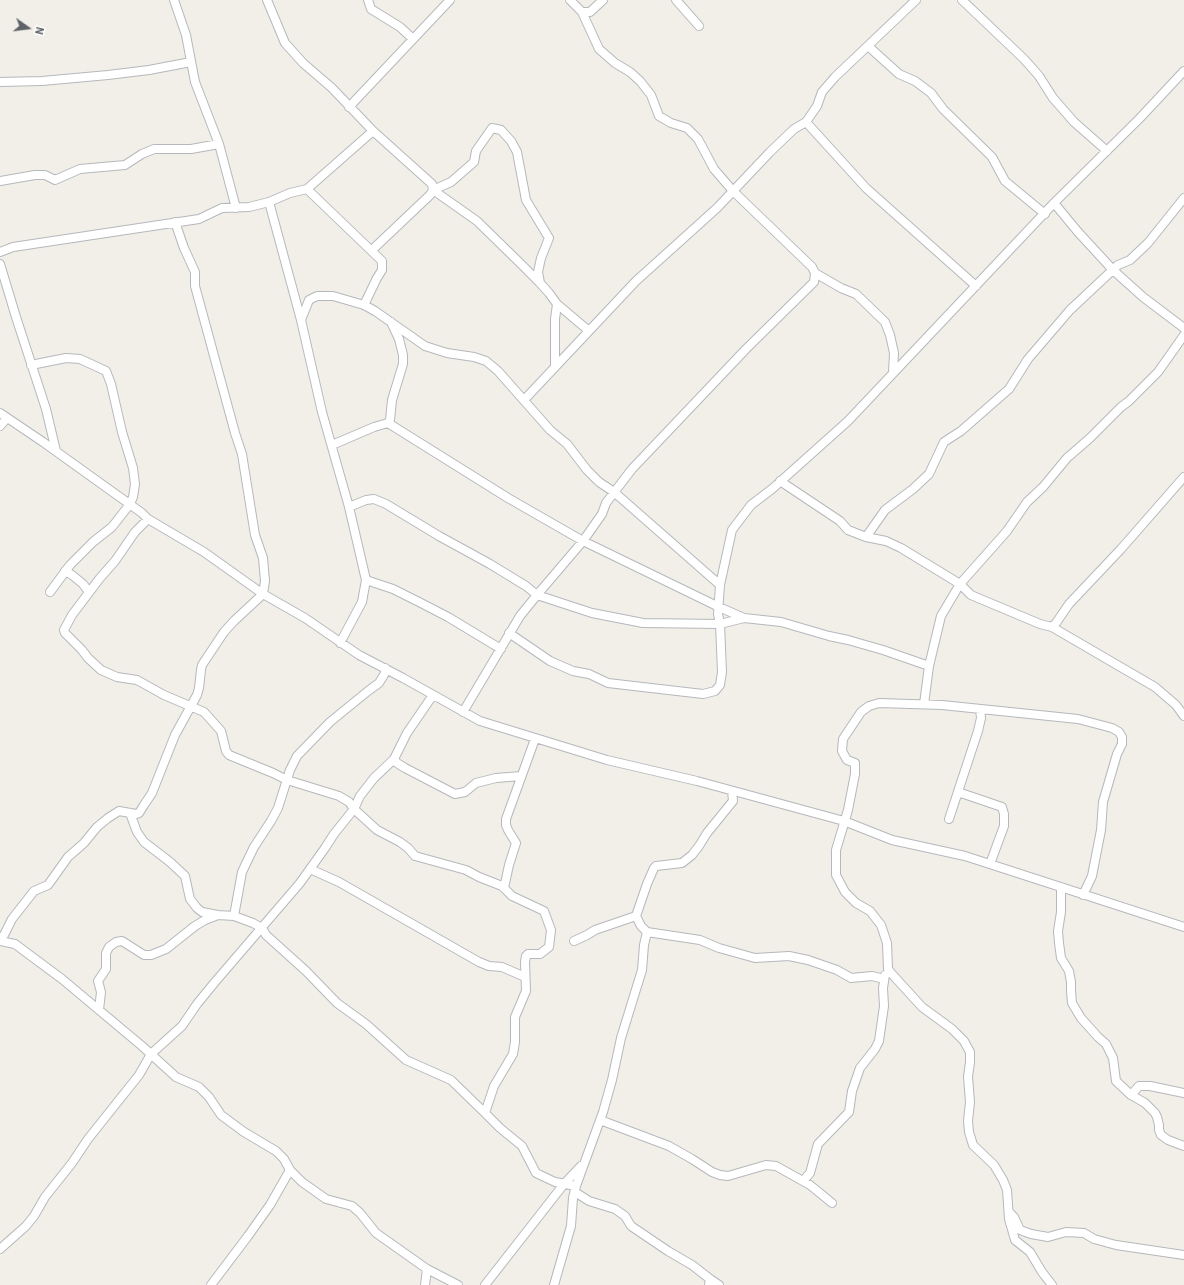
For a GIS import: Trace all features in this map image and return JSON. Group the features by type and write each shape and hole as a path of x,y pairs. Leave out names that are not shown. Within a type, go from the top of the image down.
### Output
{"street":[{"path":"174,0 186,35 195,82 219,144 236,208"},
{"path":"267,0 285,43 303,63 332,88 349,107 432,184 434,190 477,221 540,283 557,304 589,331"},
{"path":"368,0 371,9 400,27 413,39"},
{"path":"349,107 450,0"},
{"path":"463,712 520,616 584,541 602,514 606,503 632,469 741,354 814,282 815,273 812,267 733,191 714,169 698,139 687,128 672,123 659,116 651,95 640,81 599,49 582,12 570,0"},
{"path":"582,12 590,12 603,0"},
{"path":"676,0 699,26"},
{"path":"524,400 636,281 717,208 794,129 806,122 817,106 822,92 835,77 916,0"},
{"path":"962,0 1024,58 1039,76 1053,98 1074,122 1107,151"},
{"path":"868,46 899,74 914,81 931,93 943,109 992,157 1005,181 1044,214"},
{"path":"0,82 42,81 108,75 149,70 191,62"},
{"path":"509,633 550,661 573,671 589,674 608,683 703,694 715,691 720,685 722,672 720,624 718,614 720,586 732,530 751,505 848,421 1044,214 1184,71"},
{"path":"806,122 866,188 976,286"},
{"path":"372,250 434,190 451,182 474,162 476,151 492,128 501,130 511,141 517,152 526,200 550,238 540,258 538,272 540,283"},
{"path":"0,252 13,247 199,219 222,208 258,206 290,193 307,189 373,130"},
{"path":"0,181 35,174 55,180 80,169 125,165 142,154 154,149 191,148 219,144"},
{"path":"307,189 382,261 382,270 364,305"},
{"path":"866,537 885,510 913,489 929,474 944,442 961,431 1009,389 1028,359 1070,310 1118,265 1130,260 1148,243 1184,198"},
{"path":"269,202 301,320 322,412 349,507 366,580 362,602 340,643"},
{"path":"1054,204 1113,270 1144,298 1184,328"},
{"path":"175,222 184,248 195,272 195,286 242,454 255,535 263,558 263,594 224,632 206,658 201,670 197,695 175,735 148,800 139,813 119,811 97,827 84,843 68,857 48,885 34,891 12,919 0,940 15,944 62,979 176,1077 198,1087 212,1102 221,1115 244,1132 276,1151 284,1158 290,1170 302,1182 326,1199 356,1208 376,1233 427,1269 458,1285"},
{"path":"0,264 46,409 56,452"},
{"path":"815,273 841,288 856,294 885,322 894,353 892,373"},
{"path":"301,320 309,300 317,296 333,296 364,305 391,321 426,346 447,353 486,360 498,371 550,430 568,444 587,470 599,482 614,492 720,586"},
{"path":"555,367 555,319 557,304"},
{"path":"332,445 374,427 388,423 391,418 392,400 403,364 404,355 391,321"},
{"path":"924,704 929,666 941,616 960,584 1008,531 1027,502 1043,487 1067,458 1090,438 1158,372 1184,335"},
{"path":"31,365 66,358 80,359 106,371 111,384 122,432 133,468 135,484 133,497 130,504 112,527 93,542 65,571 50,592"},
{"path":"0,426 3,415 130,504 148,519 204,552 263,594 306,618 359,655 385,668 480,722 607,760 698,781 844,821 892,840 965,856 1184,927"},
{"path":"388,423 508,498 584,541 719,607 744,618 782,622 883,650 929,666"},
{"path":"1052,627 1069,604 1121,549 1184,477"},
{"path":"780,481 840,521 848,530 902,548 960,584 971,595 1040,624 1052,627 1155,687 1176,705 1184,716"},
{"path":"349,507 366,500 374,499 386,504 496,568 537,595 592,613 643,622 720,624 744,618"},
{"path":"148,519 135,532 115,561 89,592 68,621 64,630 88,658 101,670 118,677 143,682 164,695 204,712 221,730 226,751 229,755 287,780 339,796 349,802 377,830 400,842 416,856 466,870 504,888 512,896 544,911 551,930 549,946 540,954 528,954 526,956 526,991 515,1017 516,1042 513,1054 494,1086 485,1113"},
{"path":"65,571 77,579 89,592"},
{"path":"366,580 393,589 421,603 448,617 501,649"},
{"path":"234,916 242,872 254,847 272,821 278,808 290,770 297,756 330,722 368,691 379,684 385,673 385,668"},
{"path":"0,1249 26,1226 34,1216 45,1197 72,1164 88,1139 139,1075 151,1054 182,1026 215,982 300,883 354,808 360,796 369,784 394,759 407,733 433,695"},
{"path":"803,1181 810,1173 818,1144 849,1112 852,1091 860,1068 875,1049 879,1041 884,1006 884,979 888,969 887,943 881,925 870,911 856,903 845,892 836,875 836,850 850,799 855,774 855,763 847,760 842,751 843,739 861,712 868,706 879,703 924,704 1078,719 1119,732 1122,737 1122,744 1117,754 1103,802 1101,830 1092,876 1083,895"},
{"path":"949,819 978,731 981,718 980,709"},
{"path":"504,888 516,843 508,830 506,819 535,739"},
{"path":"394,759 405,768 455,794 465,792 476,783 496,778 521,776"},
{"path":"732,791 733,801 706,832 699,846 692,855 682,863 660,865 654,868 636,916 641,926 647,932 700,940 725,950 755,958 790,956 808,960 837,970 851,978 872,976 884,979"},
{"path":"958,792 1002,808 1004,814 1004,826 990,864"},
{"path":"130,813 137,832 144,842 170,862 185,876 190,899 197,908 202,912 234,916 262,928 266,935 306,971 337,1003 366,1024 406,1060 451,1080 500,1128 522,1146 536,1173 575,1189 589,1201 615,1209 625,1216 630,1226 692,1265 710,1282 719,1285"},
{"path":"310,869 339,882 403,920 448,943 479,962 489,966 502,967 525,977"},
{"path":"1060,887 1061,912 1058,931 1059,943 1061,958 1069,971 1072,1003 1081,1018 1106,1044 1113,1058 1116,1081 1131,1095 1145,1103 1155,1113 1161,1135 1168,1140 1184,1146"},
{"path":"99,1010 101,992 98,981 106,969 106,953 113,944 122,941 144,955 151,955 166,949 195,926 218,915"},
{"path":"574,941 595,930 636,916"},
{"path":"554,1285 571,1226 575,1189 600,1120 639,981 647,932"},
{"path":"888,969 922,1007 952,1029 964,1041 970,1052 968,1085 970,1096 968,1121 969,1132 973,1145 994,1165 1003,1180 1007,1190 1009,1211 1015,1240 1030,1252 1052,1285"},
{"path":"1131,1095 1139,1086 1150,1086 1184,1093"},
{"path":"600,1120 669,1146 720,1176 728,1176 766,1165 782,1168 803,1181 832,1203"},
{"path":"485,1285 564,1184 584,1163"},
{"path":"211,1285 270,1205 290,1170"},
{"path":"1009,1211 1014,1217 1020,1230 1031,1234 1048,1237 1066,1232 1084,1233 1094,1239 1116,1245 1184,1255"},
{"path":"424,1285 427,1269"}]}
